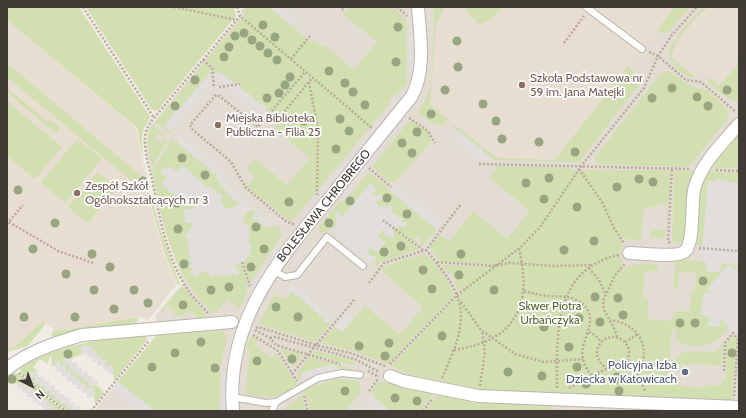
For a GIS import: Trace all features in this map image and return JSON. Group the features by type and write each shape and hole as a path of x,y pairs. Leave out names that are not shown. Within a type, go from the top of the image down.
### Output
{"street":[{"name":"BOLESŁAWA CHROBREGO","path":"233,411 232,397 234,368 244,326 258,296 288,249 412,96 419,80 418,7"},
{"path":"629,253 678,255 686,250 690,242 694,190 703,170 738,118"},
{"path":"12,369 33,352 61,341 82,335 232,322"},
{"path":"385,373 438,388 478,396 736,407"}],"lane":[{"path":"586,7 642,49"},
{"path":"274,270 285,277 297,275 327,238 363,266"},
{"path":"232,397 266,403 276,402 318,378 342,373 360,375"},
{"path":"272,411 276,402"}],"path":[{"path":"83,7 154,118"},
{"path":"174,7 237,20"},
{"path":"237,7 240,16 372,128"},
{"path":"238,11 242,7"},
{"path":"397,7 409,17"},
{"path":"369,391 457,295 493,266 518,249 540,227 579,169 644,88 658,56 672,34 697,7"},
{"path":"216,323 192,296 183,282 170,251 161,222 144,146 147,128 154,118 240,16"},
{"path":"564,43 582,19"},
{"path":"291,59 311,35"},
{"path":"642,49 658,56 686,80 701,82 738,118"},
{"path":"203,60 212,68 214,88"},
{"path":"294,224 287,222 246,188 231,162 192,129 190,125 215,96 218,95 258,127 305,72"},
{"path":"268,115 276,122 312,78"},
{"path":"309,82 318,130 317,195"},
{"path":"219,87 240,84"},
{"path":"408,118 428,131 435,143"},
{"path":"479,164 582,165 739,171"},
{"path":"368,168 391,187"},
{"path":"579,169 602,202 614,228 629,253 625,265 615,275 605,293 603,307 617,337 625,342 629,351 627,362"},
{"path":"368,283 384,263 425,250 461,204"},
{"path":"23,205 8,223 58,251 93,263"},
{"path":"383,220 425,250 437,262 475,323 482,331 515,354 544,362 583,359"},
{"path":"454,350 484,343 504,330 511,322 521,304 524,291 522,264 518,249"},
{"path":"555,400 558,323 566,296 579,277 590,266 610,257 629,253"},
{"path":"242,262 250,286"},
{"path":"437,262 493,266 509,263 556,266 590,266"},
{"path":"590,266 605,293"},
{"path":"524,291 549,296 566,296 579,301 586,308 591,322 583,348 583,359 587,370 599,380 614,384 627,381 637,373 643,364 645,355 644,347 638,334 628,326 610,320"},
{"path":"423,411 436,394 454,350 462,324 459,299"},
{"path":"292,374 307,354 354,300"},
{"path":"342,364 276,345 270,338 254,329 258,326 316,345 350,353 385,373"},
{"path":"91,411 149,340 156,328"},
{"path":"478,396 484,364 484,343 482,331"},
{"path":"589,332 595,335 601,342"},
{"path":"724,371 725,343 733,333 738,339 736,407"},
{"path":"251,334 278,351 301,388 308,411"},
{"path":"625,342 638,334"},
{"path":"270,338 275,337 355,359 385,373"},
{"path":"608,368 598,358 597,352 601,342 606,338 617,337"},
{"path":"555,400 572,386 592,375 608,368 616,368 627,362"},
{"path":"627,362 637,373 648,403"},
{"path":"12,369 65,411"},
{"path":"365,370 380,377 385,373"}],"shaded area":[{"path":"244,7 739,7 739,411 94,411 159,332 155,316 184,282 171,250 162,220 146,147 148,129 241,16 241,11"},
{"path":"269,7 283,7 299,20 293,27"},
{"name":"Szkoła Podstawowa nr 59 im. Jana Matejki","path":"444,7 675,7 555,160 497,158 430,105 434,25"},
{"path":"708,7 739,7 739,62 719,86 700,69 694,76 672,58 672,49 693,21"},
{"path":"414,17 415,51 413,78 410,75 410,21"},
{"name":"Zespół Szkół Ogólnokształcących nr 3","path":"7,20 136,128 151,208 163,252 177,284 148,320 138,317 56,331 43,321 14,347 7,349"},
{"path":"207,73 221,73 224,76 227,76 228,80 232,79 233,83 240,85 240,89 244,89 244,93 249,93 250,97 254,97 254,101 258,101 260,105 265,105 266,110 256,112 256,106 249,107 249,103 245,103 244,99 240,99 239,95 235,95 235,90 231,91 230,87 226,87 223,84 223,81 219,81 218,77 209,83 208,87 204,88 204,92 200,93 200,97 196,98 196,102 192,102 193,106 188,107 188,111 184,112 184,116 181,116 181,121 177,121 171,132 164,126 175,111 179,110 179,107 183,106 183,102 187,102 187,97 191,97 191,93 195,92 195,88 199,87 199,83 203,83 202,79 207,78"},
{"path":"398,99 403,99 303,221 303,216"},
{"path":"403,116 408,116 343,196 339,195"},
{"path":"454,128 478,147 482,147 482,150 494,160 478,160 454,140"},
{"path":"183,136 183,140 188,140 188,145 192,144 193,148 197,148 197,152 202,152 202,156 206,156 207,160 211,160 212,164 216,164 216,168 221,168 221,172 226,174 226,178 222,178 222,181 231,183 230,187 234,188 233,192 238,193 237,196 241,197 262,214 263,218 267,218 268,221 272,221 272,226 263,227 263,223 258,224 258,219 253,220 253,215 258,214 252,210 246,213 243,223 244,227 246,224 250,226 248,230 251,232 248,236 251,238 248,242 252,245 249,250 252,252 245,261 234,266 240,272 237,276 234,273 231,276 228,274 225,277 222,274 219,277 215,274 212,277 203,270 197,277 190,272 192,269 189,266 192,263 189,260 191,257 188,254 190,251 187,248 189,245 186,242 189,239 185,236 192,227 193,223 185,223 184,210 193,209 196,205 196,201 194,199 188,206 161,184 167,177 160,172 163,168 166,169 169,166 177,172 182,165 207,187 212,186 212,191 216,190 217,194 221,194 222,204 226,209 235,207 240,202 232,200 232,196 227,196 228,191 223,190 224,186 220,185 219,179 216,179 216,173 212,174 211,169 207,170 207,165 203,166 202,161 198,162 197,157 192,158 192,153 188,154 187,150 183,150 183,146 178,146 178,141 174,142 173,137"},
{"path":"718,179 739,183 739,265 721,263 720,272 706,271 706,262 701,261 708,181 717,181"},
{"path":"370,183 377,189 372,196 382,195 383,199 375,201 379,207 392,206 393,214 397,214 398,218 402,218 402,222 406,222 407,226 393,228 395,237 391,238 390,236 386,237 383,229 378,236 385,242 378,253 371,248 365,252 368,252 369,256 375,255 376,262 367,263 366,257 359,257 347,246 346,242 342,242 342,238 337,238 337,233 332,229 337,223 335,211 339,211 341,218"},
{"path":"396,184 442,223 437,230 390,191"},
{"path":"281,249 254,292 251,288 262,270 275,250"},
{"path":"729,264 735,270 739,267 739,337 721,319 719,327 708,326 710,317 701,315 704,293 713,294 707,289"},
{"path":"294,282 295,287 299,286 300,291 304,290 304,294 308,294 309,298 313,298 314,302 318,302 318,306 323,306 323,312 329,311 330,321 324,322 323,315 319,316 318,312 314,312 314,308 310,308 309,304 305,304 305,300 300,300 300,296 295,296 295,292 291,293 290,283"},
{"path":"346,312 354,318 342,332 334,326"},
{"path":"235,334 227,375 227,411 223,411 222,391 227,353 231,336"},
{"path":"86,345 86,347 91,346 92,351 96,351 97,356 101,355 102,360 106,360 107,366 112,365 113,373 109,374 108,370 103,370 103,365 98,366 97,361 93,362 92,357 88,357 87,354 82,355 81,346"},
{"path":"72,359 72,363 77,362 77,368 82,367 82,372 87,371 88,376 92,376 93,381 97,380 98,385 89,386 88,381 83,382 83,377 78,377 78,373 73,373 72,368 69,369 68,363 63,364 63,360"},
{"path":"60,361 61,366 66,365 66,371 71,370 71,375 76,375 76,379 81,379 81,384 86,384 87,388 94,388 94,397 87,398 87,393 82,393 82,389 77,389 77,385 72,385 72,381 67,381 67,376 62,377 61,372 56,372 55,362"},
{"path":"331,364 340,369 316,375 300,382 302,373"},
{"path":"38,372 38,377 43,376 44,381 49,381 49,385 54,385 55,390 59,389 60,394 64,394 65,398 69,398 70,403 74,402 75,407 80,406 80,411 71,411 70,407 66,408 65,403 61,404 60,399 55,400 55,395 50,395 49,391 45,391 44,386 40,387 39,382 35,383 34,377 30,378 29,373"},
{"path":"118,382 155,411 140,411 112,389"},
{"path":"27,383 27,388 32,387 33,392 37,391 38,396 42,396 43,400 47,400 47,405 52,404 52,409 57,409 57,411 43,410 42,405 38,406 37,401 33,402 32,397 27,397 27,393 22,393 22,388 17,389 17,384"},
{"path":"370,396 390,411 374,411 364,404"},
{"path":"568,407 655,411 567,411"}],"green space":[{"path":"7,7 79,7 149,115 150,118 144,128 142,138 144,161 157,219 180,284 178,285 164,252 152,208 137,128 7,20"},
{"path":"86,7 234,7 236,16 157,111 152,110"},
{"path":"244,7 269,7 293,27 296,23 295,29 312,43 314,40 323,47 325,45 354,70 377,42 343,14 349,7 393,7 406,19 406,76 408,79 405,87 401,89 397,95 393,95 388,101 389,104 291,222 247,187 244,180 249,185 255,177 246,169 255,159 287,185 310,158 274,128 281,119 271,110 267,112 265,105 259,106 240,90 241,84 233,83 221,73 214,80 213,67 206,60 244,16"},
{"path":"433,7 444,7 436,25 430,105 448,119 441,126 436,125 418,114 431,87 434,25"},
{"path":"468,7 503,7 489,22 485,21 480,25 465,10"},
{"path":"675,7 690,7 669,32 662,33 657,30"},
{"path":"703,7 708,7 697,17 680,37 673,51 672,58 694,76 691,78 682,73 672,62 669,48 683,28"},
{"path":"205,62 210,67 211,73 207,73 207,78 180,111 176,125 169,119 164,127 171,132 169,134 155,122"},
{"path":"7,63 140,175 134,183 7,77"},
{"path":"739,63 739,102 726,97 707,81 708,77 719,86"},
{"path":"628,66 638,77 640,84 579,162 494,160 454,128 455,125 497,158 555,160"},
{"path":"665,71 670,72 691,86 707,90 728,110 727,120 692,163 685,167 598,164 595,157 661,73"},
{"path":"7,88 48,122 50,120 60,128 56,134 7,92"},
{"path":"7,101 62,147 35,179 7,156"},
{"path":"411,121 427,132 431,138 431,142 395,182 388,182 372,167 408,122"},
{"path":"731,121 739,128 739,168 694,167"},
{"path":"153,124 164,136 158,134 155,139 161,143 165,137 167,141 152,167 148,139 150,129"},
{"path":"173,137 174,141 178,141 222,178 226,189 240,201 235,207 226,209 222,204 221,194 217,194 212,191 212,186 207,187 177,172 167,177 162,184 188,206 194,199 196,201 196,205 193,209 184,210 193,222 189,239 190,251 188,254 203,270 212,277 215,274 219,277 222,274 234,274 237,276 233,266 241,263 245,275 247,290 241,307 236,307 227,299 216,313 212,312 198,298 178,265 165,229 152,172"},
{"path":"77,139 102,159 65,203 41,182"},
{"name":"Skwer Piotra Urbańczyka","path":"498,166 569,168 572,170 667,170 671,175 665,238 651,238 651,230 665,230 667,205 657,204 656,207 644,207 641,238 639,241 621,238 623,243 620,258 624,263 621,267 622,271 634,265 657,264 657,271 644,271 643,298 648,298 648,319 672,321 674,312 690,311 691,291 695,290 696,273 679,272 678,290 674,288 675,259 706,262 706,271 720,272 721,263 739,265 735,270 728,265 708,288 712,293 704,293 710,317 708,326 720,319 728,325 720,338 705,345 688,346 675,338 676,330 672,329 667,382 679,383 679,386 705,388 705,385 722,385 722,380 726,379 726,344 733,336 737,339 732,401 481,390 409,375 391,366 467,286 459,292 451,273 449,274 441,264 484,267 486,265 439,261 430,247 440,235 449,242 473,211 507,239 530,211 492,180 491,176"},
{"path":"677,170 739,173 739,183 718,179 718,181 708,181 703,246 672,241 674,173"},
{"path":"98,172 117,188 88,223 68,207"},
{"path":"369,172 437,230 421,247 419,246 421,238 418,236 415,238 417,244 395,228 402,222 393,214 392,206 379,207 375,202 383,199 382,195 371,196 332,229 330,228 324,235 317,229 340,201 345,200"},
{"path":"252,209 258,215 258,219 263,223 264,227 278,226 281,228 278,232 282,235 250,283 243,262 248,250 247,230 249,227 244,227 243,218 246,213"},
{"path":"384,228 393,228 419,249 381,262 377,267 372,263 376,262 364,252 371,248 378,252 385,242 378,236"},
{"path":"423,254 437,265 450,285 454,296 388,364 356,352 321,343 334,326 342,332 365,306 400,335 423,307 382,271 387,265"},
{"path":"182,286 205,314 206,319 196,320 195,312 184,313 182,317 173,314 175,310 168,305 163,312 161,310"},
{"path":"295,292 323,315 324,321 331,323 315,342 259,324 274,294 286,300 290,293"},
{"path":"138,317 137,322 134,325 103,328 102,326 99,326 99,328 66,333 56,338 51,336 54,329 57,331"},
{"path":"43,321 46,323 28,346 7,352 7,349 14,347"},
{"path":"223,331 227,336 220,370 219,411 155,411 118,382 158,334"},
{"path":"145,335 147,340 114,381 112,366 107,366 86,347 81,346 82,354 63,360 88,381 89,386 98,386 103,391 104,393 95,404 93,388 87,388 55,362 56,366 52,366 51,355 47,364 40,359 33,367 38,371 29,373 70,407 71,411 67,411 22,374 20,368 50,353 65,348 112,338"},
{"path":"252,336 259,339 255,346 272,358 276,353 297,385 272,397 260,397 245,394 250,351 246,346"},
{"path":"724,342 722,366 689,363 689,365 674,364 676,358 685,352 697,351 715,353"},
{"path":"280,348 304,355 293,367"},
{"path":"315,351 352,359 355,363 352,365 311,354"},
{"path":"309,357 352,369 340,369 330,364 302,373 300,382 297,374"},
{"path":"13,372 20,375 63,411 52,409 27,388 27,383 9,384 7,386 7,378"},
{"path":"335,379 356,380 360,384 360,393 345,411 311,411 304,391"},
{"path":"381,382 434,394 420,411 390,411 373,396 374,388"},
{"path":"301,395 306,411 283,411"},
{"path":"438,395 477,403 550,406 554,411 425,411"}],"place":[{"name":"Szkoła Podstawowa nr 59 im. Jana Matejki","path":"522,85"},
{"name":"Miejska Biblioteka Publiczna - Filia 25","path":"218,125"},
{"name":"Zespół Szkół Ogólnokształcących nr 3","path":"77,193"},
{"name":"Policyjna Izba Dziecka w Katowicach","path":"685,372"}]}
